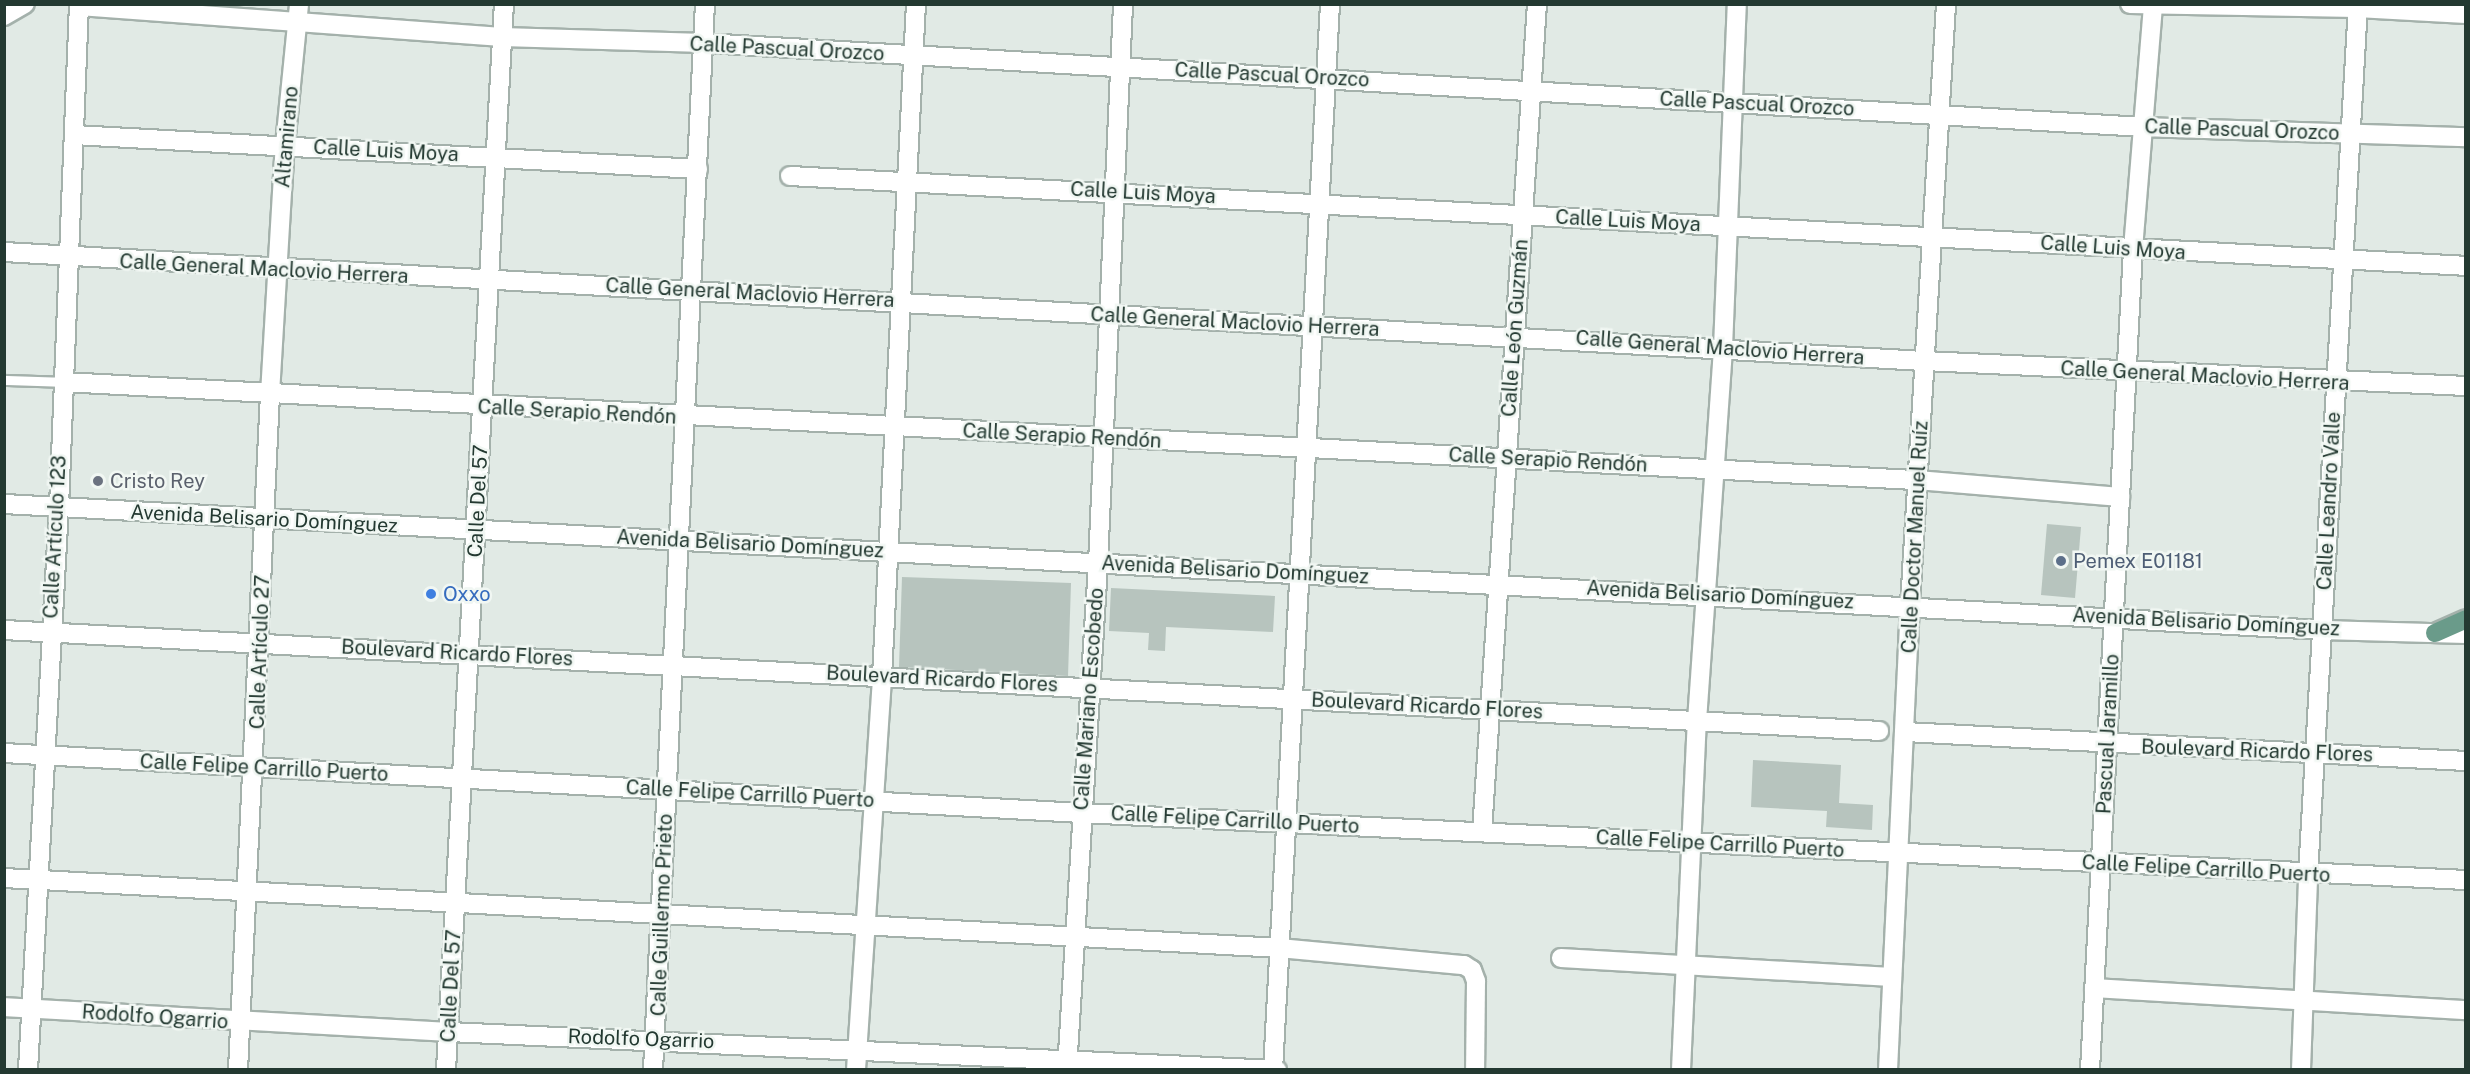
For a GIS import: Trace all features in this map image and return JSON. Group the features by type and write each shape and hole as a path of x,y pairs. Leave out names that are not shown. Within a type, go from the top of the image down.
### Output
{"main road":[{"path":"2435,633 2466,619"}],"street":[{"path":"4,16 25,4"},
{"name":"Altamirano","path":"278,269 285,146 299,4"},
{"name":"Calle Del 57","path":"446,1070 504,4"},
{"name":"Calle Guillermo Prieto","path":"653,1070 663,914 671,665 680,540 705,4"},
{"path":"856,1070 882,677 916,4"},
{"name":"Calle Mariano Escobedo","path":"1067,1066 1098,564 1123,4"},
{"path":"1274,1069 1310,327 1330,4"},
{"name":"Calle León Guzmán","path":"1482,832 1496,582 1524,215 1537,4"},
{"path":"1681,1070 1697,721 1723,348 1737,4"},
{"name":"Calle Doctor Manuel Ruíz","path":"1888,1070 1910,604 1946,4"},
{"path":"2130,4 2357,6 2466,14"},
{"name":"Calle Pascual Orozco","path":"79,5 297,24 502,38 704,43 2142,127 2466,137"},
{"name":"Calle Artículo 123","path":"28,1070 43,755 59,507 79,5"},
{"name":"Pascual Jaramillo","path":"2091,1070 2133,249 2153,5"},
{"name":"Calle Leandro Valle","path":"2301,1070 2308,875 2357,6"},
{"name":"Calle Luis Moya","path":"74,135 698,169"},
{"name":"Calle Luis Moya","path":"790,176 1318,202 2341,261 2466,266"},
{"name":"Calle General Maclovio Herrera","path":"4,252 69,258 278,269 692,288 1310,327 1515,336 1924,361 2466,387"},
{"name":"Calle Artículo 27","path":"237,1070 255,767 270,394 278,269"},
{"name":"Calle Serapio Rendón","path":"63,382 483,407 1304,446 1917,480 2120,497"},
{"name":"Avenida Belisario Domínguez","path":"4,504 1098,564 1298,572 1910,604 2322,630 2466,634"},
{"name":"Boulevard Ricardo Flores","path":"4,630 1089,686 1879,731"},
{"name":"Boulevard Ricardo Flores","path":"1905,732 2107,745 2466,761"},
{"name":"Calle Felipe Carrillo Puerto","path":"4,753 667,790 874,799 1081,813 2308,875 2466,880"},
{"path":"4,878 454,906 663,914 1279,948 1464,965 1472,970 1476,981 1475,1070"},
{"path":"1561,958 1891,977"},
{"path":"2094,988 2466,1010"},
{"name":"Rodolfo Ogarrio","path":"4,1007 240,1022 858,1049 1067,1066 1274,1069"}],"lane":[{"name":"Calle Serapio Rendón","path":"4,380 63,382"}],"building":[{"name":"Pemex E01181","path":"2047,524 2081,527 2075,598 2041,595"},
{"path":"902,577 1071,583 1068,676 899,667"},
{"path":"1111,588 1275,596 1273,632 1166,627 1165,651 1148,650 1149,633 1109,631"},
{"path":"1753,760 1841,765 1839,803 1873,805 1872,830 1826,827 1827,811 1751,807"}],"place":[{"name":"Cristo Rey","path":"98,481"},
{"name":"Pemex E01181","path":"2061,561"},
{"name":"Oxxo","path":"431,594"}]}
